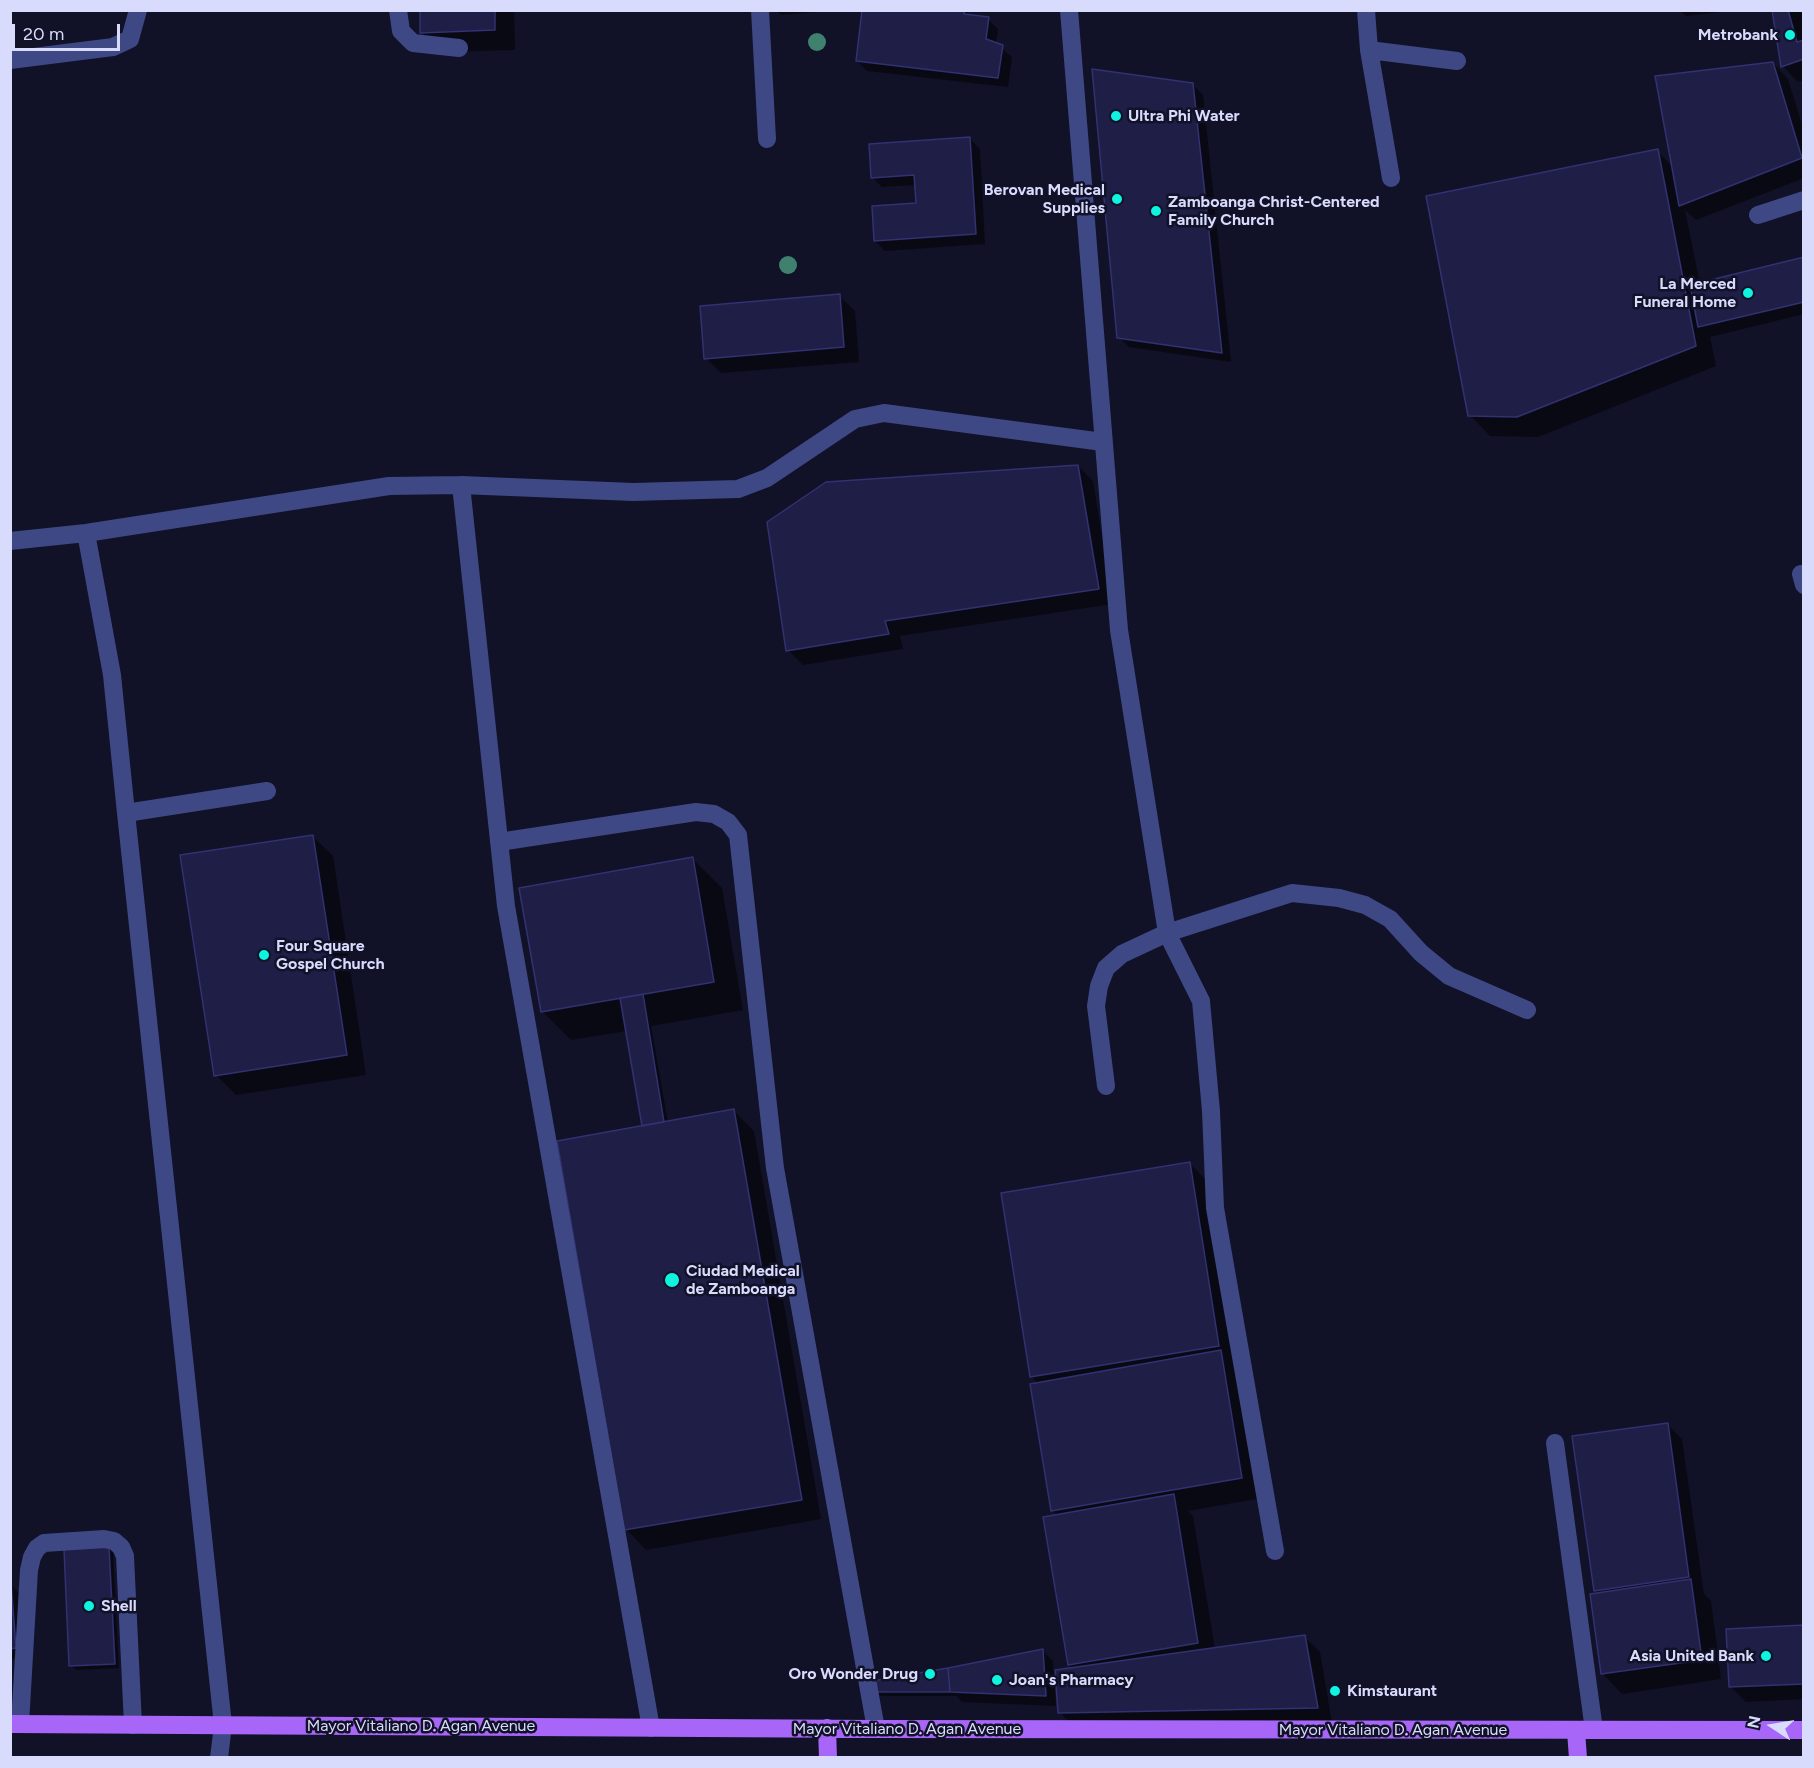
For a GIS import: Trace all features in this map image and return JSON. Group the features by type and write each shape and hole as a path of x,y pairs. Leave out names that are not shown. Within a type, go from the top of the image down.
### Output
{"main road":[{"name":"Mayor Vitaliano D. Agan Avenue","path":"15,1724 1803,1731"},
{"path":"827,1728 828,1758"},
{"path":"1578,1758 1585,1730"}],"street":[{"path":"10,60 113,47 130,39 138,10"},
{"path":"398,10 400,31 413,43 459,48"},
{"path":"760,10 766,139"},
{"path":"1069,10 1119,630 1167,933 1201,1001 1211,1111 1215,1208 1275,1551"},
{"path":"1366,10 1369,50 1391,178"},
{"path":"1369,50 1457,61"},
{"path":"1758,215 1803,200"},
{"path":"10,541 86,533 390,486 461,485 621,492 738,489 767,478 855,419 884,413 1103,442"},
{"path":"461,485 506,906 651,1728"},
{"path":"86,533 112,675 223,1725 219,1758"},
{"path":"126,813 267,791"},
{"path":"499,842 696,812 714,814 728,822 738,835 775,1168 876,1729"},
{"path":"1106,1086 1096,1006 1099,986 1106,968 1122,954 1167,933 1292,893 1339,898 1365,905 1390,919 1421,953 1449,976 1527,1010"},
{"path":"1555,1443 1585,1730"},
{"path":"15,1724 32,1557 37,1548 44,1543 104,1539 114,1541 121,1547 125,1556 134,1725"}],"building":[{"path":"420,10 495,10 495,30 420,33"},
{"path":"862,10 965,10 964,14 989,17 986,39 1003,45 998,78 856,61"},
{"name":"Metrobank","path":"1772,10 1804,10 1804,59 1781,67"},
{"path":"1788,10 1804,10 1804,40 1797,42"},
{"path":"1773,62 1802,158 1679,206 1655,76"},
{"name":"Zamboanga Christ-Centered Family Church","path":"1092,69 1193,83 1222,353 1117,338"},
{"path":"970,137 976,234 874,241 872,206 916,203 914,175 871,178 869,144"},
{"path":"1658,149 1696,346 1517,417 1468,416 1426,196"},
{"name":"La Merced Funeral Home","path":"1804,257 1804,302 1698,327 1690,285"},
{"path":"840,294 844,347 704,359 700,306"},
{"path":"1078,465 1099,589 885,621 889,634 786,651 767,522 826,482"},
{"name":"Four Square Gospel Church","path":"313,835 347,1055 214,1076 180,855"},
{"path":"693,857 714,982 541,1012 519,888"},
{"path":"643,994 664,1122 642,1126 620,998"},
{"path":"734,1109 802,1500 624,1530 557,1141"},
{"path":"1190,1162 1219,1346 1030,1377 1001,1193"},
{"path":"1221,1350 1242,1478 1051,1511 1030,1384"},
{"path":"1668,1423 1689,1577 1594,1591 1572,1436"},
{"path":"1174,1494 1198,1643 1068,1665 1043,1517"},
{"name":"Shell","path":"109,1547 115,1664 69,1666 64,1549"},
{"path":"1691,1579 1702,1660 1601,1674 1590,1594"},
{"path":"10,1583 16,1648 10,1649"},
{"name":"Asia United Bank","path":"1804,1625 1804,1684 1729,1687 1726,1629"},
{"path":"1305,1635 1318,1708 1058,1713 1055,1670"},
{"name":"Joan's Pharmacy","path":"1043,1649 1046,1696 950,1692 948,1668"},
{"name":"Oro Wonder Drug","path":"948,1668 950,1692 875,1692 872,1681"}],"place":[{"name":"Metrobank","path":"1790,35"},
{"name":"Ultra Phi Water","path":"1116,116"},
{"name":"Berovan Medical Supplies","path":"1117,199"},
{"name":"Zamboanga Christ-Centered Family Church","path":"1156,211"},
{"name":"La Merced Funeral Home","path":"1748,293"},
{"name":"Four Square Gospel Church","path":"264,955"},
{"name":"Ciudad Medical de Zamboanga","path":"672,1280"},
{"name":"Shell","path":"89,1606"},
{"name":"Asia United Bank","path":"1766,1656"},
{"name":"Oro Wonder Drug","path":"930,1674"},
{"name":"Joan's Pharmacy","path":"997,1680"},
{"name":"Kimstaurant","path":"1335,1691"}]}
